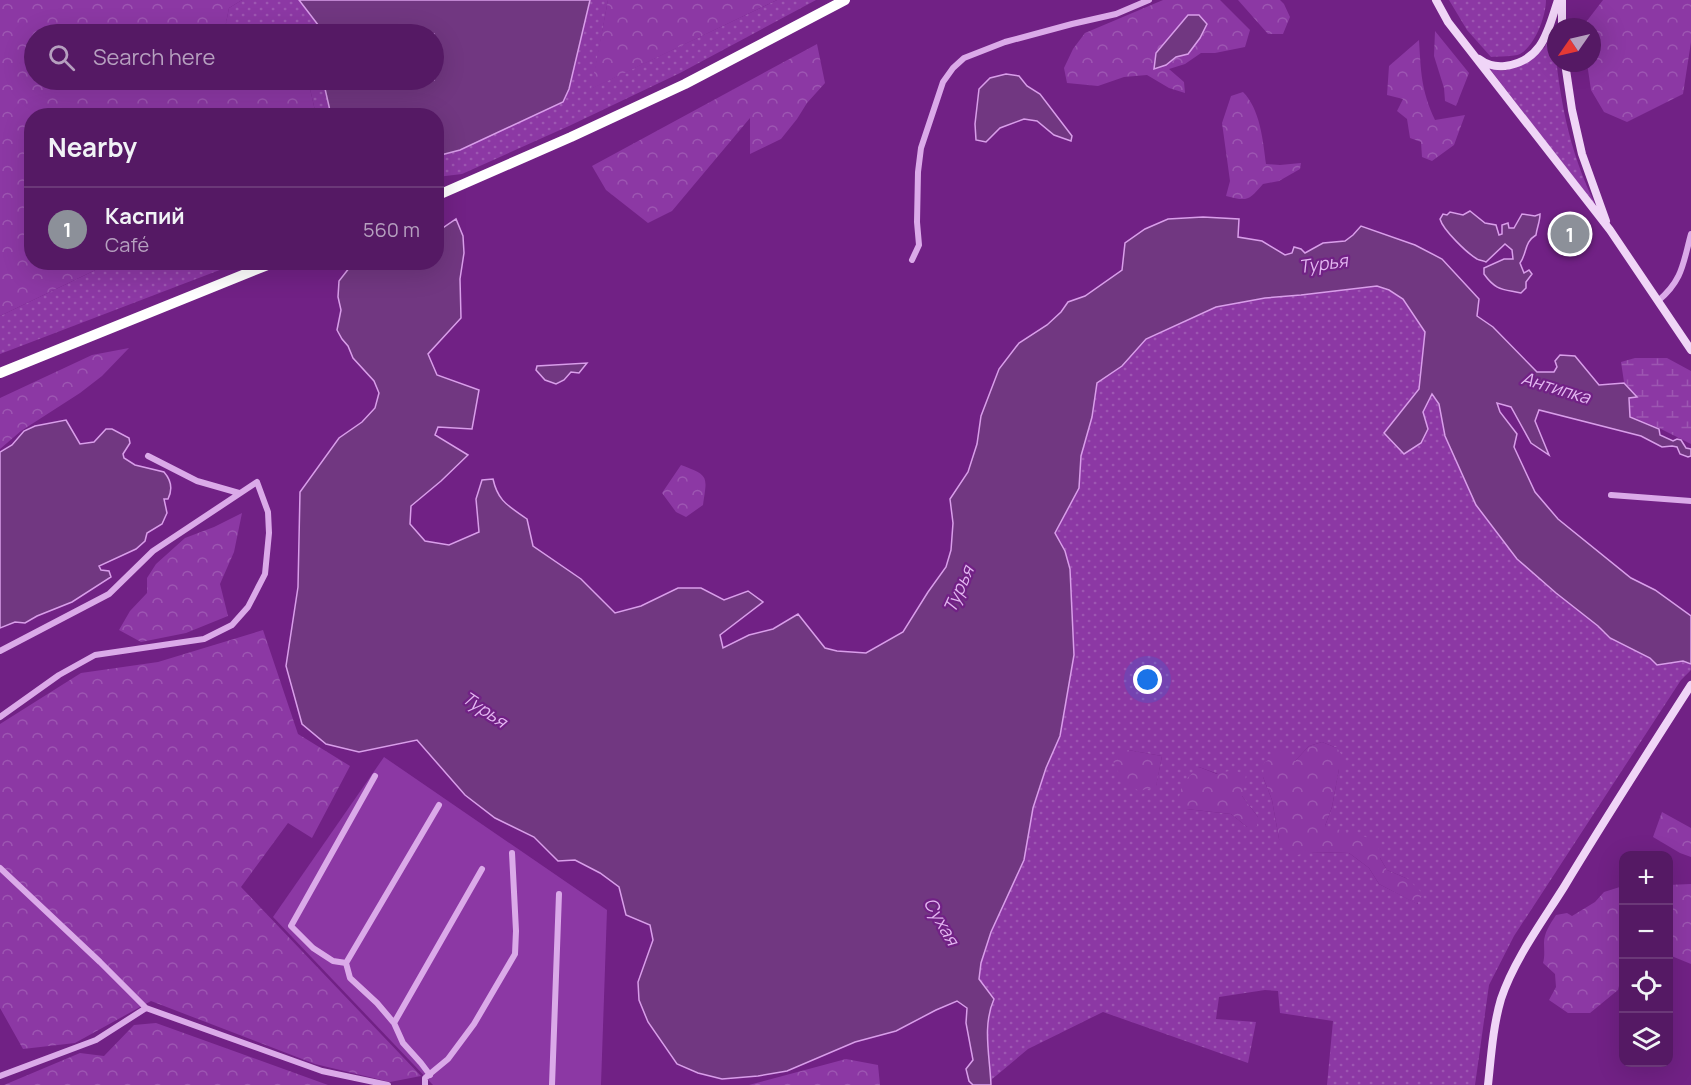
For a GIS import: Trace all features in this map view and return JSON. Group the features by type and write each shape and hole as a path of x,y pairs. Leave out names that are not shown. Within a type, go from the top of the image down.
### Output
{"highway":[{"path":"444,193 685,84 845,0"},
{"path":"0,373 255,270"}],"main road":[{"path":"1436,0 1448,22 1610,230 1691,350"},
{"path":"1474,56 1485,64 1499,67 1515,64 1532,56 1540,47 1560,0"},
{"path":"1560,0 1561,18"},
{"path":"1566,72 1582,154 1610,230"},
{"path":"1488,1085 1501,998 1511,975 1528,944 1691,685"}],"street":[{"path":"912,260 919,245 917,212 921,148 943,82 953,68 964,58 1005,42 1116,14 1149,0"},
{"path":"1658,301 1671,290 1680,274 1691,234"},
{"path":"148,456 197,481 239,494"},
{"path":"0,651 110,594 153,551 256,482 268,512 269,533 265,574 248,607 232,625 204,639 95,655 59,675 0,717"},
{"path":"1611,495 1691,501"},
{"path":"346,963 333,961 313,948 291,926 375,776"},
{"path":"430,1075 403,1043 394,1023 377,1003 350,978 346,963 439,805"},
{"path":"425,1085 425,1078 448,1059 474,1024 515,954 512,854"},
{"path":"0,868 146,1008 322,1071 388,1085"},
{"path":"394,1023 482,869"},
{"path":"552,1085 559,894"},
{"path":"0,1076 96,1040 146,1008"}],"green space":[{"path":"0,0 242,0 229,8 226,24 24,24 24,90 310,90 314,108 24,108 24,270 95,270 0,316"},
{"path":"242,0 299,0 317,24 226,24 229,8"},
{"path":"590,0 608,0 592,88 777,0 816,0 680,73 569,126 462,174 444,176 444,154 460,150 563,102 569,89"},
{"path":"608,0 777,0 591,89"},
{"path":"1163,0 1220,0 1250,30 1245,47 1215,53 1201,53 1185,64 1169,69 1184,82 1185,93 1169,88 1147,75 1124,77 1098,86 1067,83 1064,68 1073,49 1085,33","holes":["1199,15 1207,25 1188,54 1176,57 1166,65 1154,69 1156,53 1188,16"]},
{"path":"1238,0 1280,0 1290,17 1283,34 1268,34"},
{"path":"1449,0 1546,0 1539,30 1525,50 1517,55 1491,57 1467,30"},
{"path":"1603,0 1691,0 1691,42 1683,94 1627,122 1604,112 1591,90 1588,72 1601,72 1601,18 1589,18"},
{"path":"1435,31 1469,73 1456,106 1445,101 1444,88 1434,56"},
{"path":"1419,40 1424,90 1435,120 1465,115 1454,145 1432,161 1422,157 1421,142 1410,138 1407,119 1397,111 1403,99 1387,95 1389,66"},
{"path":"1547,42 1547,72 1558,72 1571,142 1597,208 1490,69 1503,71 1524,64 1545,47"},
{"path":"817,44 825,83 781,139 750,154 750,118 672,211 648,223 606,190 592,166"},
{"path":"310,90 325,90 329,108 314,108"},
{"path":"1243,92 1257,116 1266,164 1301,163 1300,169 1279,181 1263,184 1248,198 1239,199 1226,196 1230,181 1222,123 1231,96"},
{"path":"95,270 220,270 0,354 0,316"},
{"path":"1377,286 1403,299 1425,332 1419,389 1385,433 1428,429 1423,412 1431,394 1439,404 1445,436 1476,505 1517,559 1610,638 1650,658 1657,665 1683,661 1691,664 1691,670 1681,680 1514,936 1489,985 1475,1085 1327,1085 1333,1021 1280,1013 1278,991 1265,990 1219,997 1216,1019 1256,1022 1248,1063 1103,1012 1028,1049 991,1080 987,1046 990,1007 979,979 981,963 991,932 1024,860 1033,808 1046,768 1060,736 1074,654 1070,569 1065,551 1055,534 1079,488 1081,456 1092,417 1097,383 1122,366 1146,339 1216,307 1266,298","holes":["1322,742 1337,748 1339,769 1332,807 1325,826 1380,858 1387,870 1408,879 1418,904 1379,884 1369,868 1349,853 1309,852 1279,839 1272,800 1263,777 1295,761 1309,746","1128,750 1162,756 1156,786","1199,767 1218,774 1242,796 1258,817 1247,827 1231,814 1186,809"]},
{"path":"129,348 102,376 21,431 0,449 0,398 92,355"},
{"path":"1635,358 1667,358 1691,371 1691,444 1630,416 1630,398 1637,397 1624,382 1621,362"},
{"path":"681,465 702,475 705,482 703,505 686,517 676,512 662,493"},
{"path":"242,513 234,552 220,584 228,616 186,633 141,642 119,630 130,611 147,593 147,578 156,564 185,538"},
{"path":"263,630 298,734 350,766 312,838 288,823 241,887 421,1076 390,1082 315,1064 151,1001 75,1043 23,1049 0,1008 0,724 81,673 158,662"},
{"path":"1322,742 1337,748 1347,763 1339,769 1332,807 1325,826 1378,842 1380,858 1387,870 1408,879 1423,894 1417,904 1379,884 1369,868 1349,853 1309,852 1290,857 1279,839 1272,800 1263,777 1264,763 1282,750 1295,761 1309,746"},
{"path":"1128,750 1162,756 1156,787 1139,791 1122,780 1113,761 1118,751"},
{"path":"384,757 607,910 601,1085 433,1085 273,917"},
{"path":"1199,767 1217,774 1233,770 1246,775 1242,796 1258,817 1257,826 1247,827 1231,814 1186,809 1178,801 1183,782"},
{"path":"1662,812 1691,828 1691,857 1653,837"},
{"path":"1691,884 1691,964 1673,957 1673,885"},
{"path":"1619,887 1618,990 1590,1013 1568,1013 1549,1000 1556,987 1555,974 1543,963 1546,932 1556,915 1567,913 1572,916 1595,902 1604,892"},
{"path":"156,1023 328,1085 4,1085 80,1053 104,1056 134,1025"},
{"path":"846,1059 878,1065 880,1085 749,1085"}],"water":[{"path":"299,0 590,0 569,89 563,102 460,150 444,154 444,108 329,108 325,90 444,90 444,24 317,24"},
{"path":"1188,15 1199,15 1207,24 1200,38 1188,54 1176,57 1166,65 1154,69 1156,53"},
{"path":"1006,74 1019,76 1027,86 1040,94 1072,136 1071,141 1054,135 1037,121 1024,119 1000,128 986,142 976,140 975,124 979,89 990,78"},
{"path":"1470,211 1485,223 1496,225 1499,235 1502,234 1502,225 1508,223 1509,228 1514,228 1522,214 1535,216 1540,214 1536,235 1529,241 1520,263 1524,273 1529,270 1532,274 1526,282 1526,288 1521,293 1496,286 1484,274 1484,268 1504,259 1513,259 1512,250 1505,244 1486,262 1478,259 1456,241 1440,219 1443,214 1447,215 1450,212 1463,215"},
{"path":"1203,217 1239,219 1238,237 1262,241 1285,255 1292,253 1294,247 1305,253 1323,243 1345,241 1361,226 1415,245 1442,259 1479,299 1477,316 1493,327 1537,372 1554,372 1557,367 1555,361 1560,355 1575,356 1599,385 1624,383 1637,397 1629,398 1630,417 1659,429 1660,435 1673,441 1681,440 1686,448 1691,449 1691,456 1680,454 1677,447 1662,447 1641,436 1539,410 1535,421 1549,455 1531,443 1511,407 1497,403 1500,412 1517,434 1514,447 1535,492 1558,519 1631,578 1655,590 1691,616 1691,664 1683,661 1657,665 1650,658 1610,638 1517,559 1476,505 1445,436 1439,404 1432,394 1423,412 1428,429 1421,443 1404,454 1384,433 1419,389 1425,332 1403,299 1377,286 1265,298 1216,307 1146,339 1122,366 1097,383 1092,417 1081,456 1079,488 1055,533 1065,551 1070,569 1074,655 1060,736 1046,768 1033,808 1024,860 991,932 981,963 979,979 994,999 988,1020 991,1085 973,1085 969,1081 966,1069 973,1060 966,1023 967,1008 957,1001 896,1031 855,1042 787,1071 722,1079 698,1073 677,1064 648,1022 639,1000 638,982 653,940 650,925 626,915 619,887 600,873 575,860 558,861 534,837 495,818 465,795 417,740 359,752 326,744 302,724 286,666 298,587 300,492 339,438 362,422 375,408 379,393 374,381 353,358 337,330 341,310 338,297 339,281 348,270 444,270 444,227 456,219 463,236 464,253 460,279 461,318 428,354 437,375 479,390 472,429 438,427 435,435 468,455 411,506 410,524 425,541 449,545 479,532 476,499 482,480 493,479 501,498 527,519 533,546 581,579 615,613 641,606 678,588 701,588 724,600 748,591 763,602 720,635 723,648 749,635 773,629 798,614 825,648 866,653 903,632 946,567 951,550 953,523 950,499 968,472 977,444 981,416 999,369 1019,343 1047,325 1068,302 1085,296 1122,270 1125,243 1145,229 1168,219"},
{"path":"587,363 579,373 571,372 564,380 556,384 545,380 536,370 537,366"},
{"path":"66,420 80,444 94,442 106,429 112,429 129,438 130,443 123,454 124,458 135,465 164,472 168,478 170,492 168,499 164,499 167,513 162,524 147,533 145,541 136,549 99,566 101,570 109,571 111,577 72,602 25,623 15,622 0,628 0,452 12,445 24,431 35,426"}],"place":[{"name":"Каспий","path":"1570,234"}],"water label":[{"name":"Турья","path":"1323,263"},
{"name":"Антипка","path":"1556,387"},
{"name":"Турья","path":"958,589"},
{"name":"Турья","path":"485,709"},
{"name":"Сухая","path":"942,921"}]}
